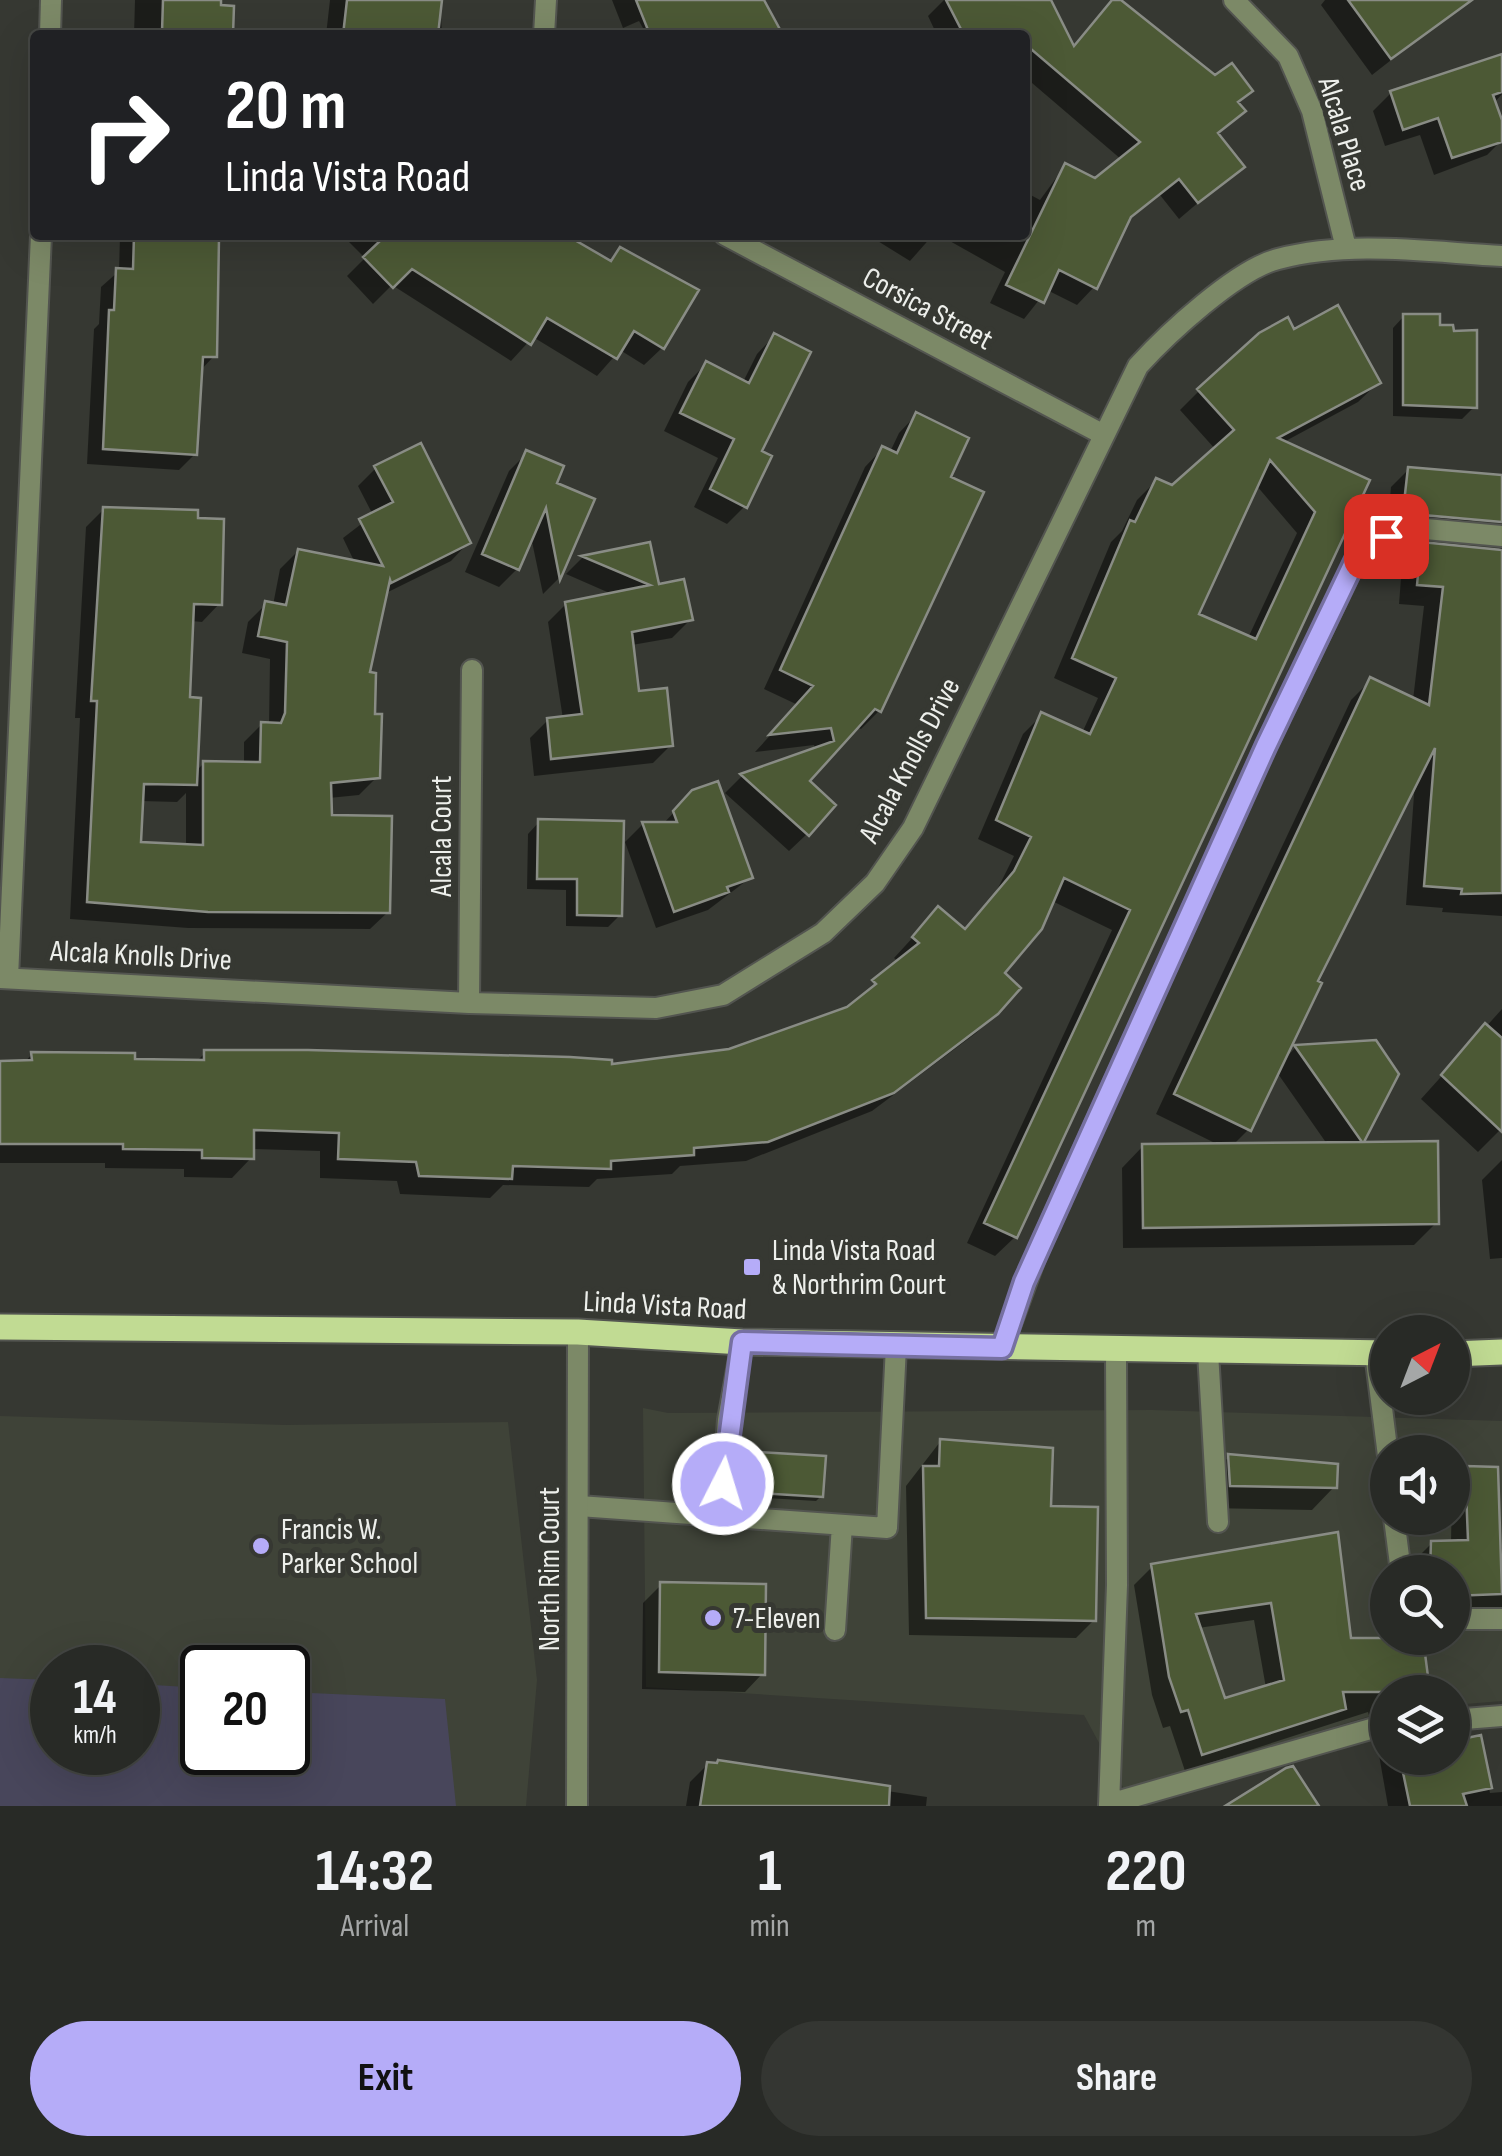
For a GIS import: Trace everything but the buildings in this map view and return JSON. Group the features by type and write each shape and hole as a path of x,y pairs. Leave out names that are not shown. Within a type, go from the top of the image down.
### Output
{"main road":[{"name":"Linda Vista Road","path":"0,1327 578,1332 742,1342 1116,1352 1370,1353"},
{"path":"1470,1353 1502,1352"}],"street":[{"path":"50,30 51,0"},
{"path":"544,30 546,0"},
{"name":"Alcala Place","path":"1234,0 1288,56 1312,111 1346,248"},
{"path":"4,978 41,240"},
{"name":"Corsica Street","path":"735,240 1104,434"},
{"name":"Alcala Knolls Drive","path":"4,978 470,1003 656,1008 723,995 824,933 875,883 913,828 1138,366 1179,320 1274,259 1346,248 1502,256"},
{"path":"1002,1348 1024,1282 1266,746 1362,546 1404,528 1502,536"},
{"name":"Alcala Court","path":"470,1003 472,670"},
{"name":"North Rim Court","path":"577,1806 578,1332"},
{"path":"720,1515 728,1420 742,1342"},
{"path":"579,1506 887,1528 896,1346"},
{"path":"1116,1352 1117,1585 1109,1805 1370,1729"},
{"path":"1208,1352 1218,1522"},
{"path":"835,1630 842,1525"},
{"path":"1470,1619 1502,1620"},
{"path":"1470,1719 1502,1716"}],"shaded area":[{"path":"643,1408 668,1413 1152,1410 1502,1421 1502,1701 1470,1704 1470,1675 1370,1675 1370,1716 1124,1789 1084,1715 646,1687"},
{"name":"Francis W. Parker School","path":"0,1416 285,1425 508,1422 537,1680 526,1806 0,1806"},
{"path":"0,1678 30,1679 30,1775 160,1775 160,1685 180,1687 180,1775 310,1775 310,1693 445,1699 456,1806 0,1806"}],"place":[{"name":"Linda Vista Road & Northrim Court","path":"752,1267"},
{"name":"Francis W. Parker School","path":"261,1546"},
{"name":"7-Eleven","path":"713,1618"}],"route":[{"path":"723,1484 728,1420 742,1342 1002,1348 1024,1282 1266,746 1362,546 1386,536"}]}
